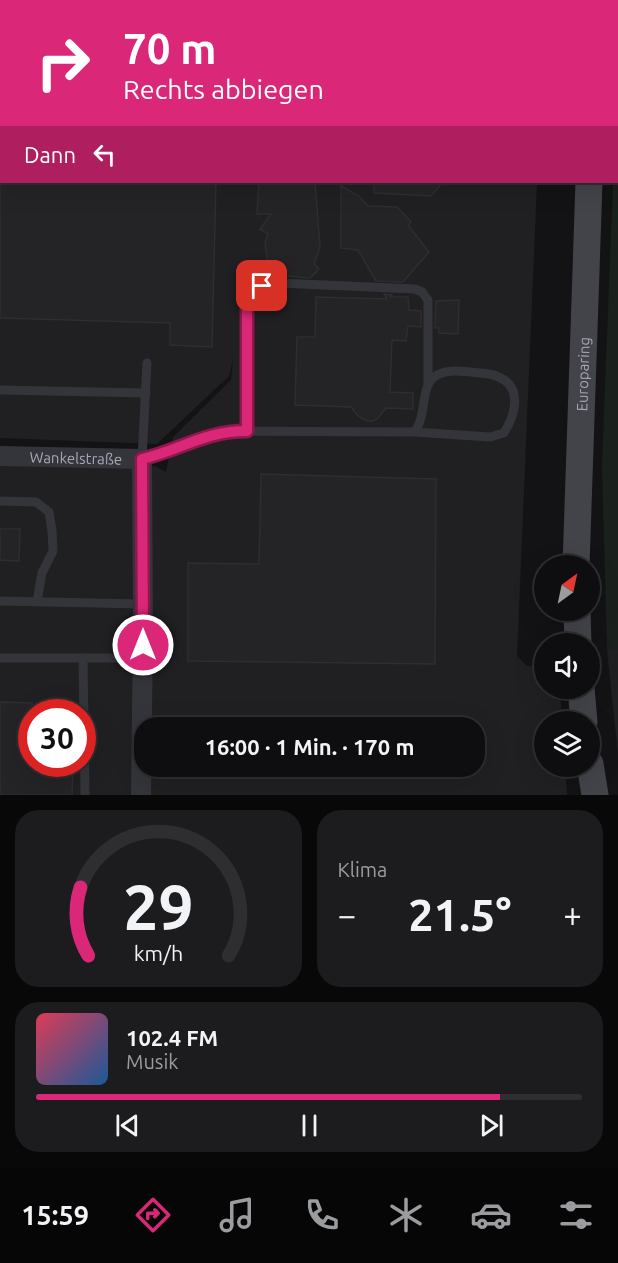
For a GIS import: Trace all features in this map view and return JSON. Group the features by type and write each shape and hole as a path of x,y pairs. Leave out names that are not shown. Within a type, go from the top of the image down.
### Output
{"street":[{"name":"Europaring","path":"576,555 589,183"},
{"name":"Wankelstraße","path":"0,456 142,459 141,795"},
{"path":"592,777 595,795"}],"lane":[{"path":"247,431 247,309 249,297 253,291 262,286 279,283 415,289 422,292 428,300 428,384 419,427 414,432"},
{"path":"147,363 142,459 164,454 202,437 228,431 414,432 490,437 504,433 513,418 516,404 512,387 505,380 490,374 446,371 428,384"},
{"path":"0,390 146,393"},
{"path":"0,501 36,502 49,512 53,551 42,573 37,602"},
{"path":"0,601 143,604"},
{"path":"0,658 143,657"},
{"path":"83,658 85,795"}],"shaded area":[{"path":"0,183 537,183 517,656 527,666 534,666 534,699 561,699 561,711 534,711 534,777 566,777 567,795 0,795 0,464 155,466 166,472 173,437 231,380 233,359 229,376 157,444 0,438"},
{"path":"613,183 618,183 618,650 607,650 602,465"},
{"path":"607,650 618,650 618,754"}],"building":[{"path":"0,183 216,183 212,347 170,345 170,323 0,318"},
{"path":"259,183 315,183 320,247 314,264 319,269 310,278 287,276 276,271 267,258 265,242 268,234 260,229 271,214 257,214"},
{"path":"374,183 442,183 431,196 374,193"},
{"path":"341,186 359,196 368,206 397,207 411,222 408,225 429,252 403,282 376,281 358,250 341,248"},
{"path":"384,294 392,295 390,297 408,297 409,310 421,311 421,327 408,326 406,341 392,340 390,392 413,393 413,409 386,408 378,418 367,421 358,416 351,407 295,405 297,337 315,337 316,297 387,299"},
{"path":"459,300 458,334 439,333 439,328 435,328 436,301"},
{"path":"261,474 436,479 435,664 188,661 188,563 259,564"},
{"path":"0,529 20,529 19,561 0,560"},
{"path":"0,702 18,703 18,777 73,777 72,795 0,795"}],"route":[{"path":"143,645 142,459 164,454 202,437 228,431 247,431 247,309 249,297 253,291 262,286"}]}
